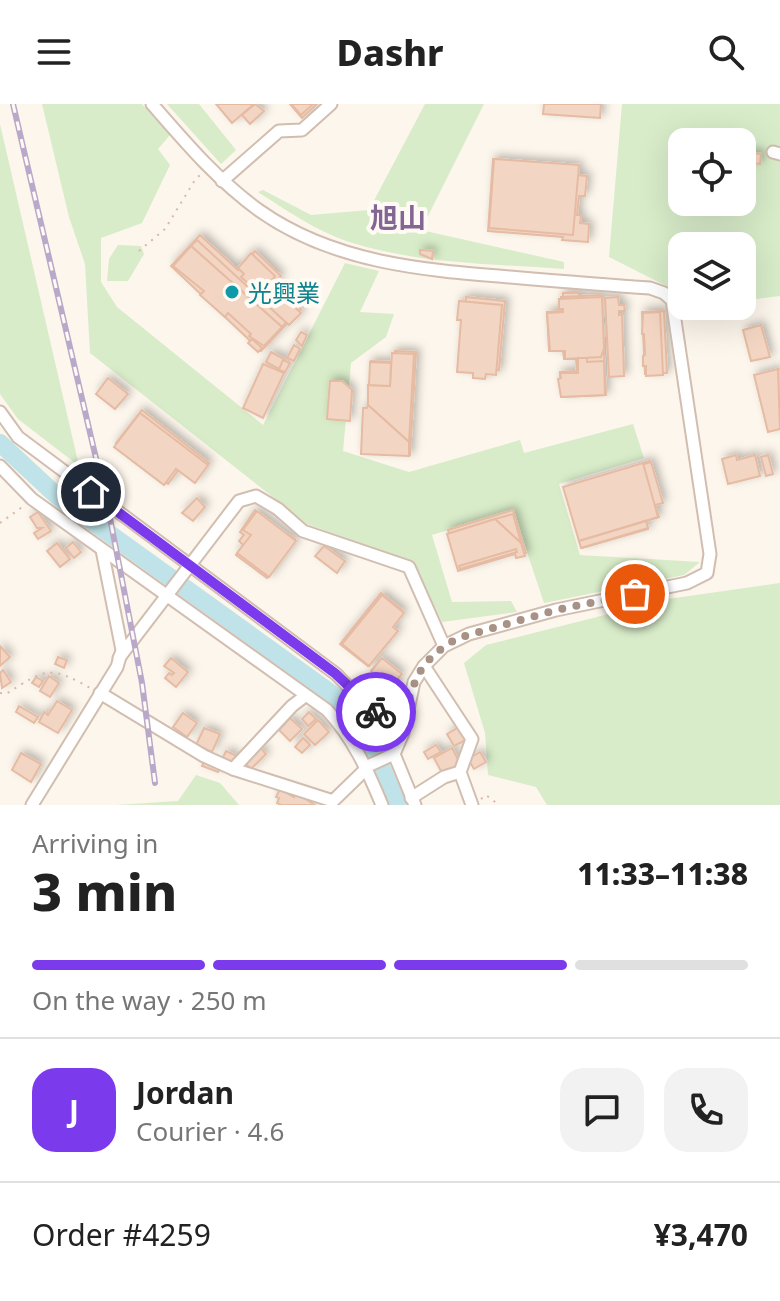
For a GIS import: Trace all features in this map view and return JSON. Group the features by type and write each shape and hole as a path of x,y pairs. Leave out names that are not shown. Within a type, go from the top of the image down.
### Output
{"street":[{"path":"100,693 204,756 233,769 338,803 368,767 394,754 403,733 414,682 424,666 444,646 469,634 556,610 687,583 707,573 710,554 672,300 664,293 650,288 418,270 369,260 301,234 261,212 222,181 152,104"},
{"path":"222,181 279,131 302,130 331,104"},
{"path":"0,412 18,437 186,569 336,674 380,715 399,713 410,701"},
{"path":"0,466 32,499 327,710 347,731 368,767 382,805"},
{"path":"119,658 239,501 256,496 278,509 303,531 409,567 444,646"},
{"path":"32,805 117,667 122,650 102,550"},
{"path":"424,666 472,739 460,772 473,805"},
{"path":"233,769 305,696"},
{"path":"394,754 413,802 444,777 460,772"}],"path":[{"path":"139,251 165,229 195,180 209,167"},
{"path":"0,523 32,499"},
{"path":"0,693 6,694 40,672 55,671 100,693"},
{"path":"473,805 486,795 499,805"}],"green space":[{"path":"42,104 142,104 170,135 158,149 170,165 142,223 101,238 101,282 117,307 263,425 345,263 379,271 360,312 394,314 386,337 351,363 343,451 409,472 520,440 524,453 633,424 644,458 559,484 580,555 700,562 684,575 544,603 513,510 432,535 452,602 511,601 517,612 442,622 413,562 307,524 90,353 85,264 69,217"},
{"path":"167,104 199,104 236,150 221,164"},
{"path":"425,104 484,104 421,230 564,262 564,269 459,262 381,251 330,234 258,192 263,190 311,215 369,210"},
{"path":"622,104 780,104 780,296 756,299 756,232 668,232 668,287 609,257"},
{"path":"0,124 79,466 18,419 0,394"},
{"path":"118,245 141,246 144,254 128,281 107,281 109,259"},
{"path":"780,583 780,805 547,805 536,787 488,775 485,733 464,663 486,645 668,599"},
{"path":"196,775 220,783 239,805 116,805 178,801"}],"building":[{"path":"216,104 254,104 232,123"},
{"path":"255,104 264,111 250,124 242,115"},
{"path":"290,104 317,104 302,118"},
{"path":"291,104 313,104 301,115"},
{"path":"544,104 601,104 600,118 543,114"},
{"path":"756,153 761,154 760,164 756,164"},
{"path":"493,159 578,166 577,175 587,176 585,196 579,196 577,215 581,215 580,223 589,224 588,242 488,231"},
{"path":"494,159 579,165 573,235 489,228"},
{"name":"光興業","path":"200,235 238,270 255,251 281,276 264,295 271,301 281,290 301,309 261,351 171,266"},
{"path":"197,240 286,322 282,327 191,246"},
{"path":"191,246 282,327 264,346 249,336 251,334 228,313 225,317 200,295 204,291 173,266"},
{"path":"420,250 433,251 432,259 420,254"},
{"path":"251,253 275,276 259,297 247,286 249,284 241,277 244,274 238,268"},
{"path":"279,292 301,313 289,325 267,305"},
{"path":"563,293 579,293 579,298 563,299"},
{"path":"601,295 606,395 561,397 560,372 577,371 576,359 564,359 563,351 549,351 547,312 562,311 561,297"},
{"path":"466,297 505,301 499,370 460,367"},
{"path":"602,297 604,348 601,357 565,359 565,351 550,351 547,313 563,312 559,309 559,299"},
{"path":"618,297 619,305 624,305 625,311 619,311 619,315 622,314 624,376 609,377 605,298"},
{"path":"459,301 502,305 496,375 486,374 485,379 473,378 473,373 457,372 461,320 457,320"},
{"path":"664,311 667,373 645,374 642,312"},
{"path":"660,312 663,375 646,376 646,366 643,366 643,313"},
{"path":"761,325 770,357 751,361 743,330"},
{"path":"301,332 307,335 302,346 296,340"},
{"path":"252,339 262,348 258,352 248,343"},
{"path":"294,345 300,349 294,361 287,358"},
{"path":"395,351 416,352 410,455 366,453 371,361 394,362"},
{"path":"271,352 284,359 279,369 266,362"},
{"path":"392,353 414,354 409,442 368,405 368,385 390,386"},
{"path":"578,358 587,358 587,362 604,361 605,395 561,397 560,373 578,373"},
{"path":"283,360 290,363 285,372 279,370"},
{"path":"370,362 391,363 390,386 369,385"},
{"path":"263,364 284,373 263,418 243,408"},
{"path":"778,369 780,429 768,432 754,375"},
{"path":"108,378 128,394 115,409 96,394"},
{"path":"330,381 342,381 352,390 350,421 327,419"},
{"path":"368,405 409,442 409,456 361,454 363,408"},
{"path":"142,410 209,463 195,480 180,468 168,484 116,443"},
{"path":"140,413 208,465 195,483 176,469 164,485 114,447"},
{"path":"736,455 737,460 755,455 760,476 728,484 722,459"},
{"path":"768,455 773,474 766,476 761,457"},
{"path":"650,461 661,502 654,504 643,463"},
{"path":"651,462 663,503 655,505 659,517 646,521 648,529 582,548 564,488"},
{"path":"643,463 658,517 579,541 563,487"},
{"path":"197,498 205,507 193,521 182,513"},
{"path":"255,510 273,524 271,527 285,537 288,534 295,539 267,578 236,555 243,545 239,541 244,535 240,532"},
{"path":"513,510 526,553 518,555 516,549 459,566 448,530"},
{"path":"257,511 296,541 269,577 237,553 251,535 243,530"},
{"path":"38,512 51,531 38,539 34,533 42,528 37,528 30,517"},
{"path":"513,514 521,543 495,519"},
{"path":"495,519 521,543 525,556 516,558 515,554 458,571 447,534"},
{"path":"646,521 648,528 581,548 579,541"},
{"path":"73,542 81,552 74,558 66,548"},
{"path":"57,543 70,559 60,567 47,551"},
{"path":"324,546 345,561 337,573 315,556"},
{"path":"516,549 517,552 460,569 459,566"},
{"path":"381,593 402,610 381,644 384,646 368,666 340,644"},
{"path":"382,595 404,613 393,627 398,631 369,666 342,644"},
{"path":"0,646 10,657 0,666"},
{"path":"58,657 67,660 64,668 55,664"},
{"path":"171,658 188,672 176,687 165,678 169,673 174,673 164,666"},
{"path":"382,658 402,674 390,688 371,671"},
{"path":"3,670 11,682 2,688 0,673"},
{"path":"49,676 59,683 50,697 40,691"},
{"path":"36,677 43,681 39,687 32,683"},
{"path":"57,701 72,710 58,733 39,722 44,712 48,715"},
{"path":"19,706 38,717 34,723 16,712"},
{"path":"309,712 316,719 308,726 302,719"},
{"path":"183,713 197,723 187,737 173,727"},
{"path":"290,718 302,729 290,741 279,730"},
{"path":"318,720 329,732 315,745 304,734"},
{"path":"459,727 466,740 454,746 447,734"},
{"path":"204,728 220,734 212,752 196,745"},
{"path":"303,738 310,745 302,753 295,747"},
{"path":"436,745 441,752 428,759 424,752"},
{"path":"260,747 266,754 251,769 244,762"},
{"path":"452,748 461,765 442,773 434,758"},
{"path":"226,751 237,756 233,765 222,759"},
{"path":"480,752 486,762 474,769 468,759"},
{"path":"21,753 41,764 31,782 12,770"},
{"path":"204,761 220,768 218,772 202,766"},
{"path":"280,789 294,797 296,793 315,805 281,805 276,797"}],"waterway":[{"path":"0,443 57,496 335,696 370,742 398,805"}],"railway":[{"path":"13,104 110,518 142,683 155,783"}],"way so far":[{"path":"376,712 380,715 399,713 410,701 414,682 424,666 444,646 458,638 556,610 635,594"}],"place":[{"name":"光興業","path":"232,292"}],"district":[{"name":"旭山","path":"398,217"}],"route":[{"path":"91,492 336,674 376,712"}]}
